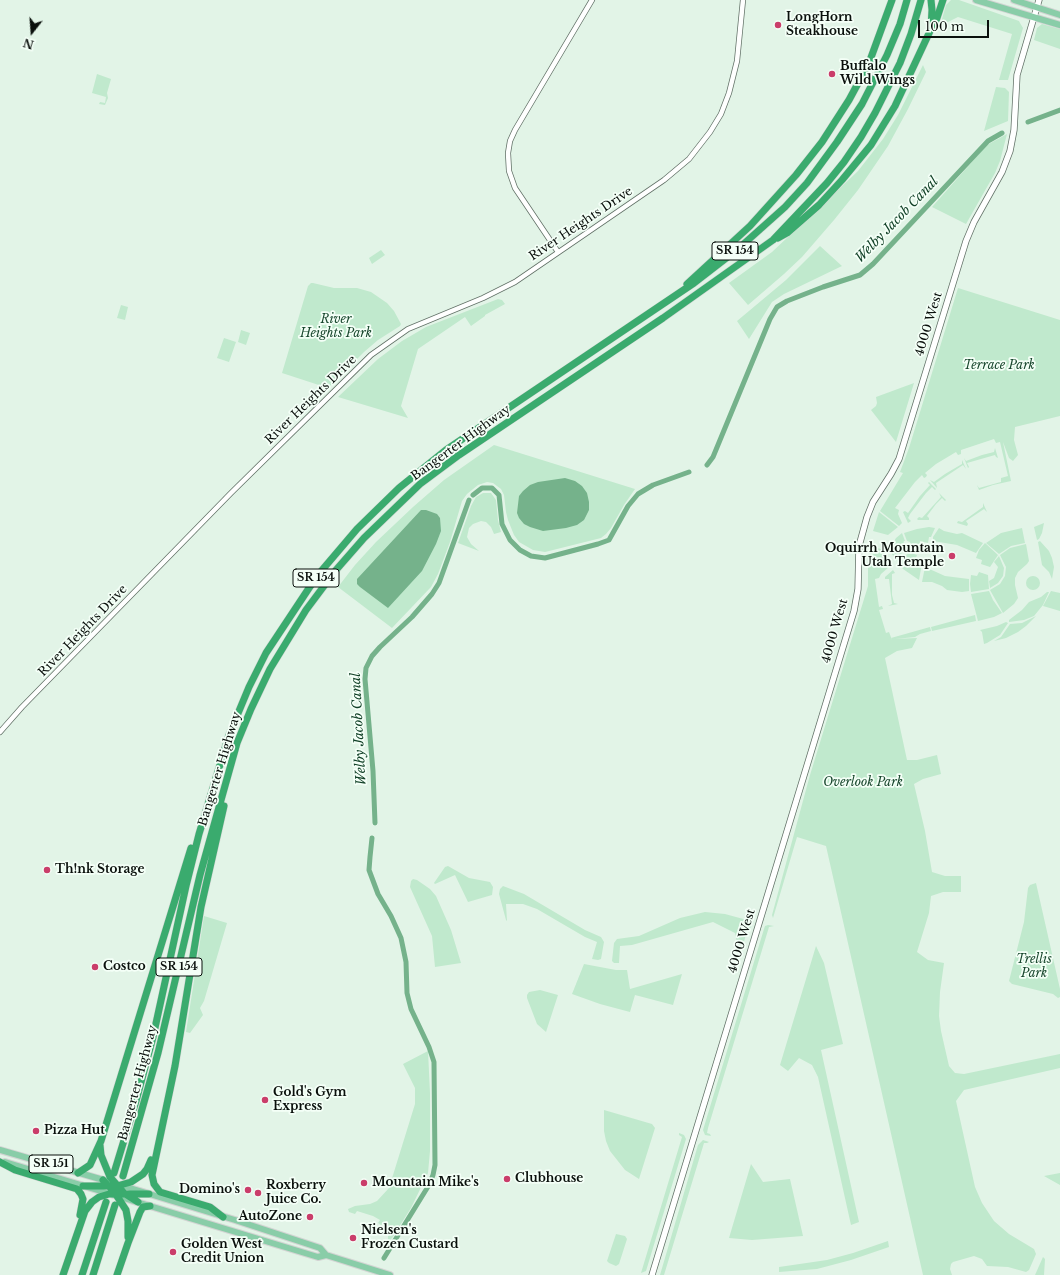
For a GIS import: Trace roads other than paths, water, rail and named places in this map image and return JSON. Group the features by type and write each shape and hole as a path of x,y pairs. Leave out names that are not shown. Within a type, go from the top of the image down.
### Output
{"highway":[{"path":"673,298 715,257 750,226 796,175 817,148 837,120 869,63 891,0"},
{"name":"Bangerter Highway","path":"114,1173 146,1064 189,873 215,778 237,714 266,653 317,576 357,529 400,488 446,450 673,298 743,245 785,207 807,183 837,142 868,92 889,50 900,24 907,0"},
{"name":"Bangerter Highway","path":"123,1176 158,1053 200,875 243,727 278,654 296,625 320,590 347,556 376,525 406,497 447,463 663,318 773,240 844,162 861,137 900,63 911,34 921,0"},
{"path":"930,0 932,10 931,29"},
{"path":"773,240 787,233 819,204 842,180 871,145 895,106 937,18 943,0"},
{"path":"223,1217 210,1207 163,1193 157,1189 153,1182 152,1173 175,1066 200,913 233,759"},
{"path":"78,1172 90,1166 101,1141 176,894 215,778"},
{"path":"76,1234 90,1205 99,1197 135,1180 145,1172 150,1163 159,1136"},
{"path":"101,1141 100,1150 104,1165 127,1215 129,1228 128,1243"},
{"path":"0,1161 15,1170 75,1188 82,1195 83,1203 76,1234 63,1275"},
{"path":"103,1180 115,1189 138,1202"},
{"path":"83,1186 115,1189"},
{"path":"124,1193 149,1194"},
{"path":"82,1275 106,1202"},
{"path":"93,1275 115,1205"},
{"path":"117,1275 140,1210 143,1207 150,1206"}],"main road":[{"path":"976,0 1060,26"},
{"path":"1014,0 1060,15"},
{"name":"4000 West","path":"652,1275 854,611 858,589 859,546 867,516 873,502 899,459 966,241 974,222 1002,172 1009,156 1014,130 1017,75 1039,0"},
{"name":"SR 151","path":"0,1150 103,1180"},
{"name":"SR 151","path":"0,1161 83,1186"},
{"path":"115,1189 149,1194 223,1217 320,1248 326,1255"},
{"path":"115,1189 138,1202 150,1206 318,1257 326,1255 390,1275"}],"street":[{"path":"558,252 515,188 509,171 508,153 510,141 515,130 592,0"},
{"name":"River Heights Drive","path":"0,732 22,707 231,493 371,355 408,329 501,290 672,174 689,159 706,138 721,114 732,83 737,61 743,0"}],"waterway":[{"name":"Welby Jacob Canal","path":"1028,122 1060,110"},
{"name":"Welby Jacob Canal","path":"707,465 713,457 770,319 777,307 787,301 823,287 860,275 873,264 988,141 1002,133"},
{"name":"Welby Jacob Canal","path":"473,495 482,488 492,488 499,495 502,524 510,540 520,550 531,556 545,558 609,540 628,506 638,494 653,485 689,472"},
{"name":"Welby Jacob Canal","path":"375,823 373,771 365,679 366,668 372,656 412,617 432,594 439,583 469,500"},
{"name":"Welby Jacob Canal","path":"372,838 369,870 378,894 391,916 401,938 406,962 407,993 411,1009 429,1047 434,1062 435,1165 433,1175 429,1185 384,1258"}],"place":[{"name":"LongHorn Steakhouse","path":"778,25"},
{"name":"Buffalo Wild Wings","path":"832,74"},
{"name":"Oquirrh Mountain Utah Temple","path":"952,556"},
{"name":"Th!nk Storage","path":"47,870"},
{"name":"Costco","path":"95,967"},
{"name":"Gold's Gym Express","path":"265,1100"},
{"name":"Pizza Hut","path":"36,1131"},
{"name":"Clubhouse","path":"507,1179"},
{"name":"Mountain Mike's","path":"364,1183"},
{"name":"Domino's","path":"248,1190"},
{"name":"Roxberry Juice Co.","path":"258,1193"},
{"name":"AutoZone","path":"310,1217"},
{"name":"Nielsen's Frozen Custard","path":"353,1238"},
{"name":"Golden West Credit Union","path":"173,1252"}],"park label":[{"name":"River Heights Park","path":"336,327"},
{"name":"Terrace Park","path":"999,366"},
{"name":"Overlook Park","path":"863,783"},
{"name":"Trellis Park","path":"1034,967"}]}
